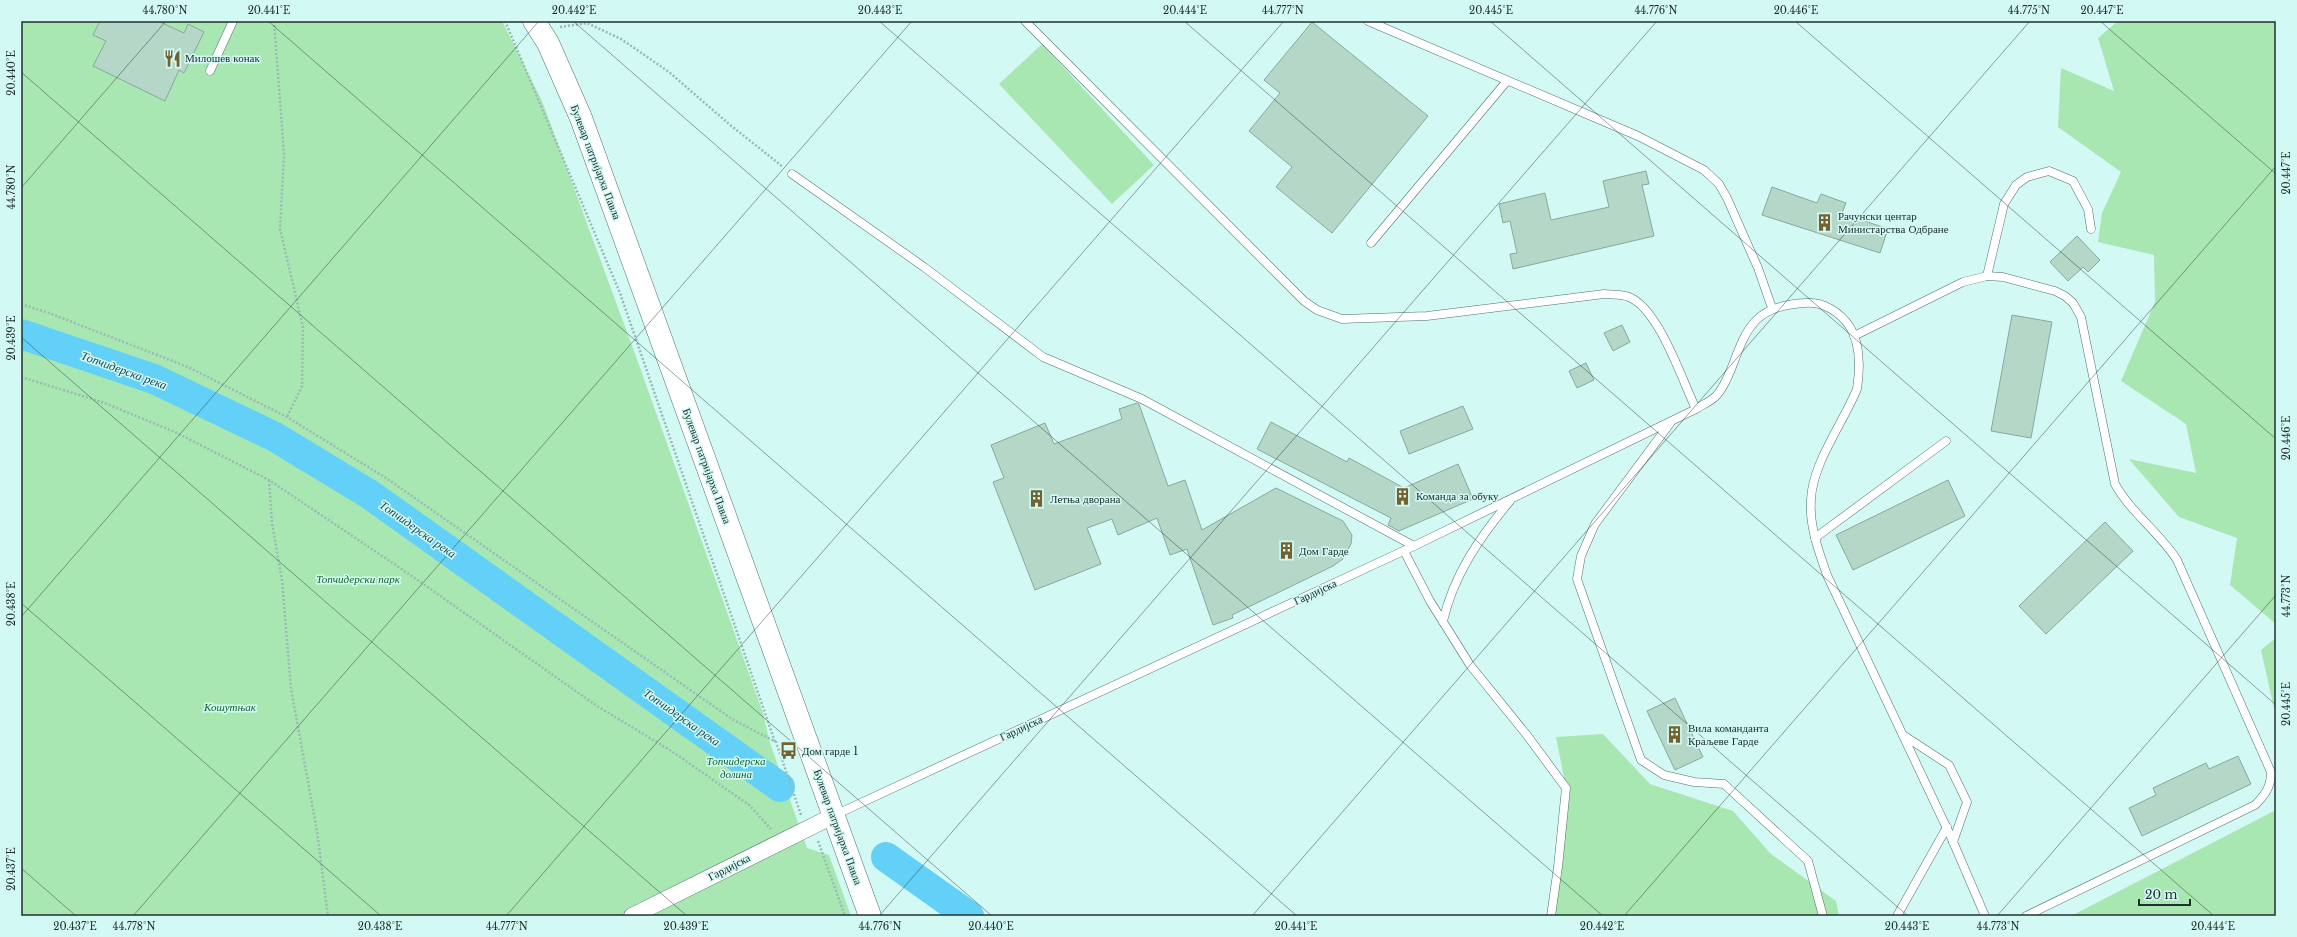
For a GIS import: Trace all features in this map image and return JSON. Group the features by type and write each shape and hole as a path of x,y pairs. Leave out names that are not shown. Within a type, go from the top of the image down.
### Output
{"main road":[{"name":"Булевар патријарха Павла","path":"537,26 581,118 835,815 870,916"}],"street":[{"name":"Гардијска","path":"632,916 835,815"}],"lane":[{"path":"210,71 233,21"},
{"path":"1025,21 1304,300 1317,310 1342,319 1427,316 1604,294 1620,295 1636,302 1652,316 1696,409"},
{"path":"1368,21 1638,136 1704,170 1713,177 1727,198 1758,268 1772,308 1806,302 1828,307 1843,318 1854,336 1859,373 1857,389 1813,482 1810,500 1815,538 1827,575 1947,827 1986,916"},
{"path":"1371,243 1507,81"},
{"path":"1987,276 2004,204 2016,185 2027,177 2049,171 2073,181 2088,209 2091,229"},
{"path":"792,174 924,267 1043,357 1142,398 1414,546"},
{"path":"1854,336 1963,282 1987,276 2003,277 2055,291 2065,296 2078,311 2115,484 2126,501 2171,550 2177,560 2271,772 2271,782 2266,794 2255,805 2026,916"},
{"name":"Гардијска","path":"835,815 1404,551 1696,409 1716,396 1730,372 1748,328 1760,315 1772,308"},
{"path":"1673,420 1595,524 1582,556 1577,579 1641,760 1664,775 1694,782 1724,784 1808,861 1823,916"},
{"path":"1815,538 1946,442"},
{"path":"1443,621 1447,604 1461,572 1482,534 1512,499"},
{"path":"1404,551 1443,621 1470,665 1526,734 1566,788 1558,867 1551,916"},
{"path":"1902,734 1949,765 1967,802 1953,842"},
{"path":"1897,916 1947,827"}],"path":[{"path":"274,21 284,154 280,228 303,326 302,386 287,418"},
{"path":"505,21 620,293 776,742 845,916"},
{"path":"537,26 587,22 621,39 669,72 729,124 792,174"},
{"path":"21,304 49,313 188,367 287,418 386,478 732,719 776,742"},
{"path":"21,377 116,408 174,432 269,480 409,574 598,706 673,752 749,805 781,841"},
{"path":"269,480 272,523 282,580 291,689 317,831 328,916"}],"green space":[{"name":"Топчидерски парк","path":"21,21 502,21 542,101 638,362 763,713 770,743 807,848 829,855 851,916 21,916"},
{"path":"2118,21 2276,21 2276,624 2230,585 2237,538 2179,517 2129,459 2196,473 2186,424 2121,381 2155,302 2154,255 2098,242 2102,213 2121,172 2058,127 2061,68 2114,91 2098,38"},
{"path":"1042,44 1154,165 1112,204 999,84"},
{"path":"2276,638 2276,717 2261,650"},
{"path":"1603,734 1650,784 1733,811 1771,854 1836,901 1839,916 1551,916 1566,788 1556,737"},
{"path":"2276,810 2276,916 2071,916"}],"building":[{"path":"100,21 158,21 184,33 188,24 204,32 184,73 179,70 165,101 93,66 106,41 93,35"},
{"path":"1312,22 1428,116 1332,233 1276,187 1292,167 1249,131 1280,93 1264,80"},
{"path":"1646,171 1649,184 1642,185 1654,236 1513,269 1510,254 1517,253 1510,221 1503,223 1499,204 1545,193 1551,220 1609,207 1603,181"},
{"name":"Рачунски центар Министарства Одбране","path":"1772,187 1817,203 1821,194 1846,203 1842,213 1888,229 1880,253 1762,215"},
{"path":"2077,236 2100,260 2088,272 2083,267 2068,281 2050,262"},
{"path":"2012,315 2052,322 2031,438 1991,431"},
{"path":"1622,325 1630,342 1613,351 1604,333"},
{"path":"1586,363 1594,380 1577,388 1569,371"},
{"path":"1137,403 1139,404 1168,486 1185,480 1202,530 1276,488 1343,521 1352,535 1351,544 1343,559 1333,566 1232,615 1233,618 1213,625 1187,549 1170,555 1157,518 1118,535 1112,519 1087,528 1101,564 1035,590 993,482 1004,478 991,445 1045,423 1054,444 1122,419 1119,409"},
{"path":"1463,406 1473,429 1409,454 1400,431"},
{"name":"Команда за обуку","path":"1271,422 1347,462 1349,458 1404,488 1458,464 1473,499 1399,531 1388,525 1391,518 1257,449"},
{"path":"1948,480 1965,516 1853,570 1836,535"},
{"path":"2105,522 2133,551 2046,634 2019,606"},
{"name":"Вила команданта Краљеве Гарде","path":"1675,698 1703,757 1675,770 1647,711"},
{"path":"2238,756 2251,784 2142,836 2129,808 2156,795 2153,788 2206,763 2209,769"}],"waterway":[{"name":"Топчидерска река","path":"21,334 154,379 275,437 369,494 780,787"},
{"name":"Топчидерска река","path":"886,857 969,916"}],"place":[{"name":"Милошев конак","path":"172,58"},
{"name":"Рачунски центар Министарства Одбране","path":"1825,222"},
{"name":"Команда за обуку","path":"1403,496"},
{"name":"Летња дворана","path":"1037,499"},
{"name":"Дом Гарде","path":"1286,551"},
{"name":"Вила команданта Краљеве Гарде","path":"1675,734"},
{"name":"Дом гарде 1","path":"789,751"}],"park label":[{"name":"Кошутњак","path":"230,707"},
{"name":"Топчидерска долина","path":"736,767"}]}
